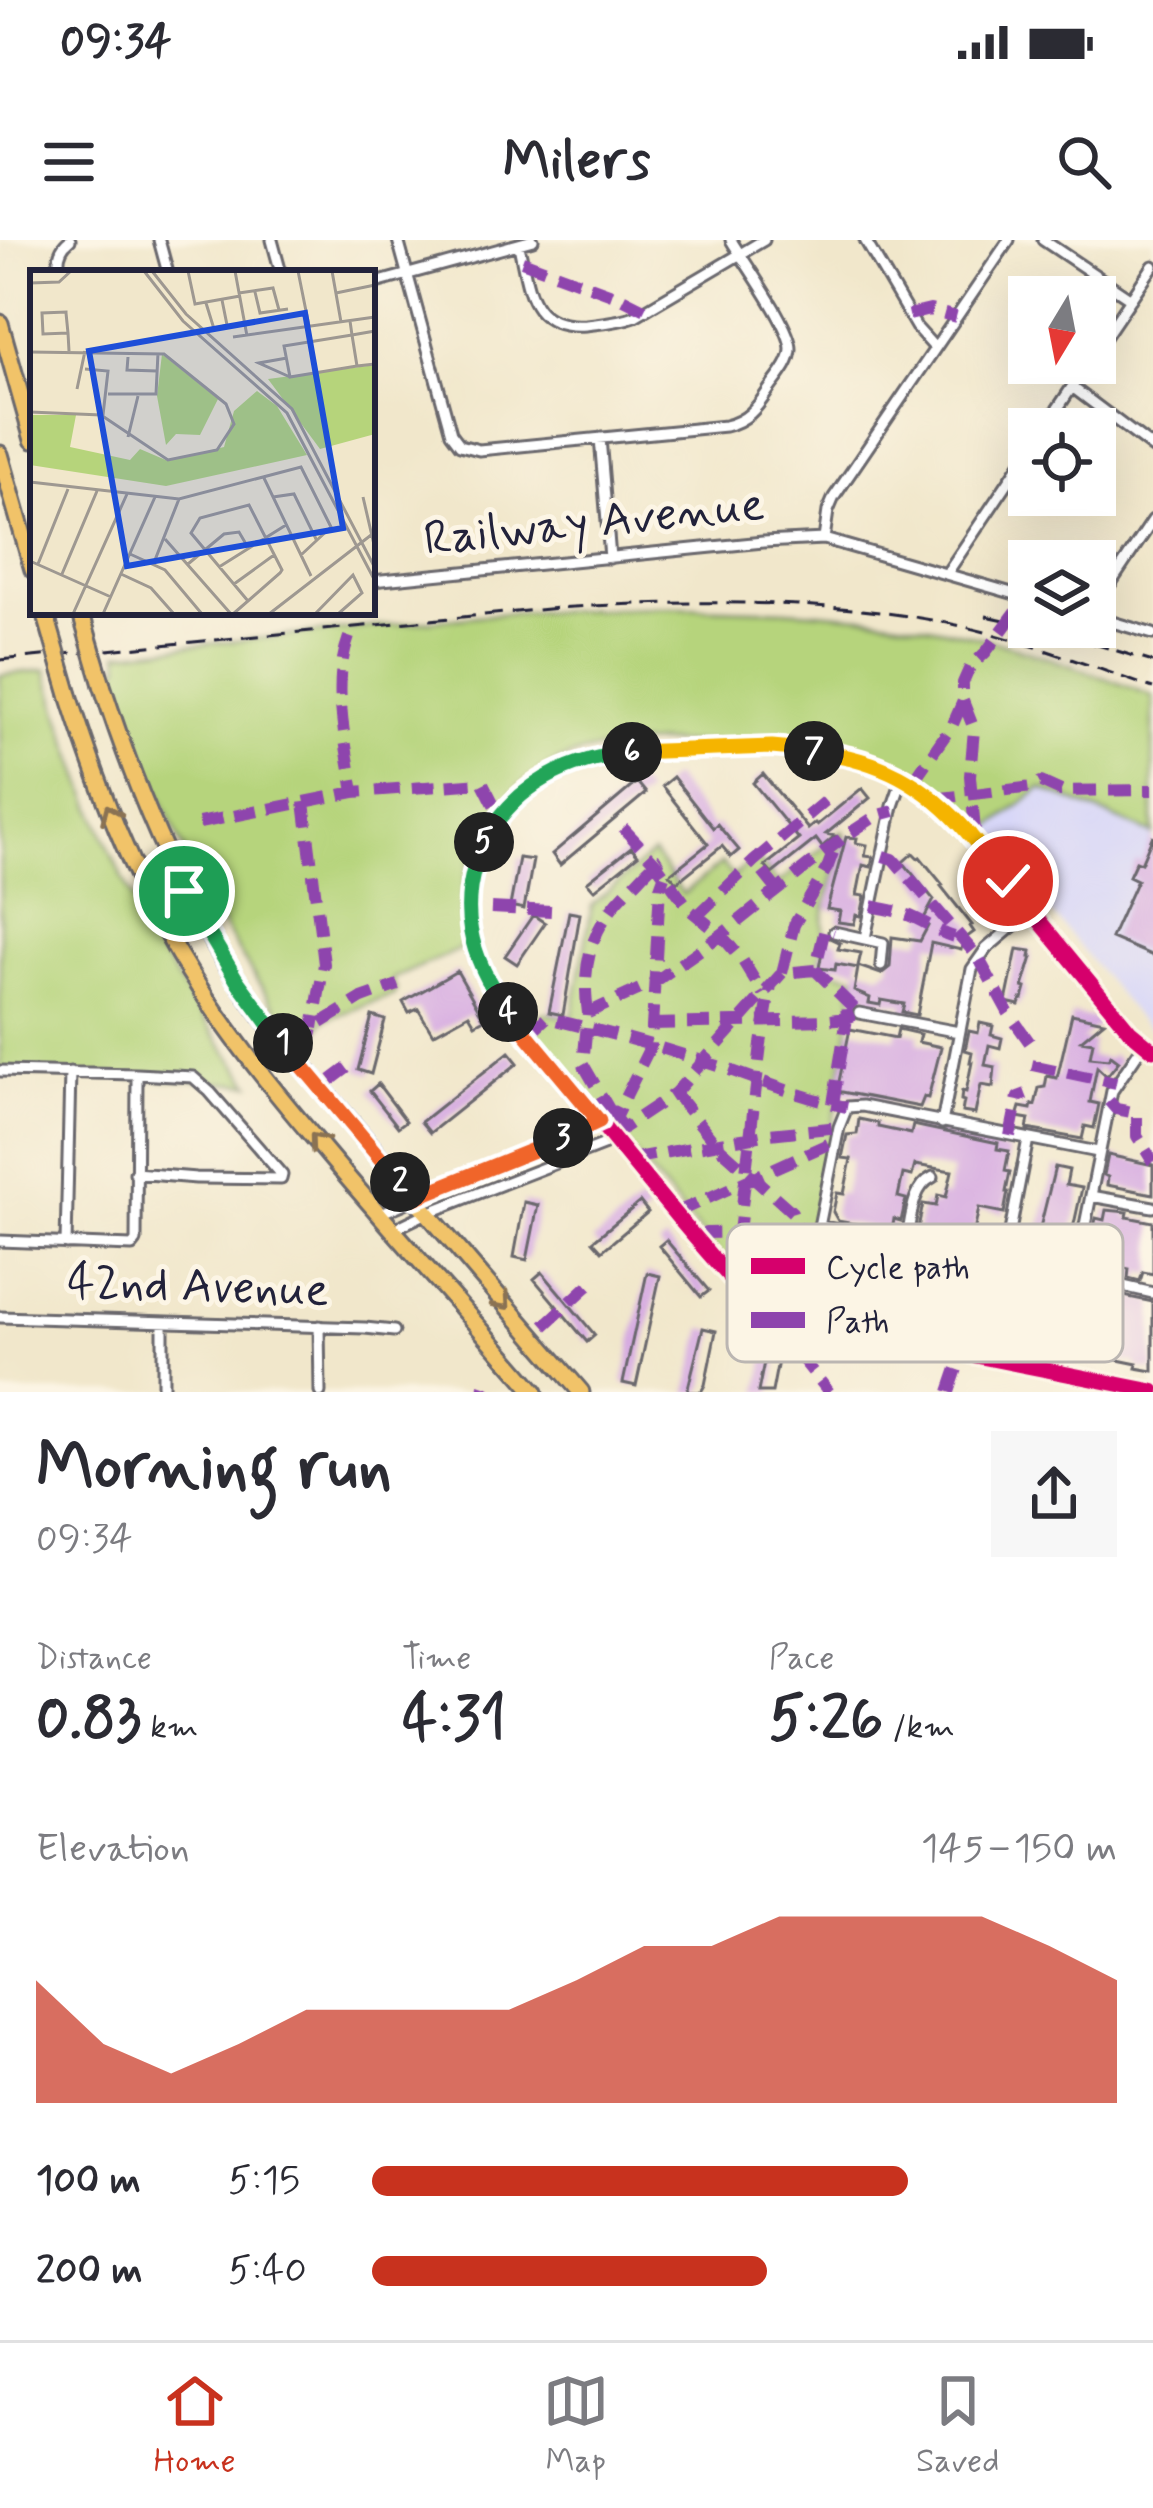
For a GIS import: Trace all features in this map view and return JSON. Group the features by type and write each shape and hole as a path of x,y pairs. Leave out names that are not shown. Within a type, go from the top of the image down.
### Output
{"main road":[{"path":"0,323 30,429"},
{"path":"0,454 30,559"},
{"path":"46,615 109,812 179,954 246,1054 392,1231 535,1392"},
{"path":"82,615 133,778 208,934 266,1022 581,1392"}],"street":[{"path":"61,270 59,256 70,240"},
{"path":"159,240 167,270"},
{"path":"272,240 280,270"},
{"path":"398,240 451,433 460,445 479,450 725,426 752,413 783,369 791,348 730,240"},
{"path":"375,283 533,240"},
{"path":"519,245 533,303 542,314 566,326 631,319 764,240"},
{"path":"865,240 934,348"},
{"path":"1008,592 824,539 834,497 1009,240"},
{"path":"1043,240 1131,299"},
{"path":"1116,321 1153,266"},
{"path":"1058,408 1074,384"},
{"path":"1072,387 1153,448"},
{"path":"600,438 610,558"},
{"path":"947,573 1008,482"},
{"path":"1116,576 1153,520"},
{"name":"Railway Avenue","path":"375,581 824,539"},
{"path":"1116,623 1153,634"},
{"path":"727,1273 613,1141 492,989 474,950 468,908 486,838 508,806 536,782 593,758 643,751 772,747 813,751 861,759 903,777 955,818 1130,1031 1149,1047 1112,1091 1085,1224"},
{"path":"866,938 903,777"},
{"path":"942,1123 968,981 978,957 1032,910"},
{"path":"835,932 884,943 881,965"},
{"path":"859,1012 959,1032"},
{"path":"0,1071 193,1077 282,1175 281,1179 135,1173"},
{"path":"66,1244 70,1072"},
{"path":"0,1241 132,1246 136,1241 137,1074"},
{"path":"819,1224 847,1107 862,1106 1098,1152"},
{"path":"379,1214 599,1121"},
{"path":"1011,1224 1028,1139"},
{"path":"392,1231 613,1141"},
{"path":"910,1224 918,1189 933,1177"},
{"path":"1091,1196 1153,1208"},
{"path":"1123,1287 1153,1293"},
{"name":"42nd Avenue","path":"0,1317 394,1331"},
{"path":"163,1322 163,1392"},
{"path":"319,1326 320,1392"},
{"path":"1007,1362 1153,1391"}],"shaded area":[{"path":"1041,788 1153,834 1153,1031 986,832"}],"green space":[{"path":"651,607 872,617 971,635 1076,667 1153,696 1153,834 1041,788 980,836 916,779 870,756 813,743 622,745 586,752 542,770 519,786 483,831 464,884 465,941 458,950 392,979 393,995 330,1018 319,1032 289,1025 233,943 187,856 112,675 121,665 119,653 497,614"},
{"path":"46,670 94,811 139,913 167,964 251,1084 0,1072 0,675"},
{"path":"843,831 846,838 827,899 819,967 856,976 837,1091 842,1098 836,1107 812,1224 727,1224 727,1264 531,1029 531,1023 543,1013 572,1018 592,905 653,853 683,894 722,863 733,877 756,857 778,884"}],"building":[{"path":"763,774 808,829 862,788 870,798 826,834 835,836 822,847 816,839 772,874 765,866 799,839 753,783"},
{"path":"673,777 713,828 717,824 739,850 731,857 722,846 677,882 670,874 708,844 662,786"},
{"path":"637,782 646,793 560,865 552,854"},
{"path":"1153,835 1153,956 1111,938 1137,880 1129,876 1136,861 1141,863"},
{"path":"846,837 867,845 865,856 873,857 871,867 863,865 857,895 865,896 854,924 838,922 840,911 827,909"},
{"path":"631,847 638,855 594,890 587,882"},
{"path":"913,853 943,885 974,932 963,940 961,950 931,943 917,1015 902,1012 904,1004 869,1003 870,998 854,991 858,968 836,964 835,970 819,968 825,936 840,943 838,949 861,953 858,966 881,974 890,967 892,937 920,941 928,926 922,922 934,900 903,862"},
{"path":"519,858 533,860 524,909 510,906"},
{"path":"569,912 580,914 563,1015 549,1012"},
{"path":"533,915 545,923 517,964 505,956"},
{"path":"1017,949 1031,951 1032,957 1019,1005 1006,1002"},
{"path":"457,971 484,1019 475,1024 469,1014 433,1034 418,1009 409,1013 403,1002"},
{"path":"1072,1014 1104,1021 1081,1040 1093,1042 1090,1057 1108,1059 1111,1055 1119,1061 1107,1076 1097,1067 1090,1102 1099,1104 1094,1128 1085,1126 1082,1139 1027,1129 1029,1119 1017,1117 1020,1107 1035,1105 1047,1076 1057,1078"},
{"path":"372,1016 385,1020 371,1074 358,1070"},
{"path":"980,1023 993,1026 991,1035 1002,1038 1000,1048 989,1045 985,1065 995,1067 993,1087 981,1085 975,1114 962,1112 961,1100 972,1062 972,1052 965,1050 969,1031 978,1033"},
{"path":"850,1029 896,1038 898,1029 920,1034 918,1042 941,1047 928,1098 924,1097 920,1107 837,1091"},
{"path":"509,1052 518,1063 430,1133 421,1122"},
{"path":"378,1084 406,1121 398,1127 370,1091"},
{"path":"859,1119 911,1134 913,1125 998,1143 997,1149 1009,1151 1004,1213 979,1208 976,1224 919,1224 923,1204 936,1206 938,1195 946,1197 952,1171 915,1165 912,1176 903,1174 898,1197 906,1199 901,1221 838,1221 833,1212 837,1193 844,1194 851,1159 842,1158 847,1135 857,1134"},
{"path":"1108,1155 1153,1165 1153,1194 1107,1185"},
{"path":"1055,1167 1069,1170 1066,1185 1082,1188 1074,1224 1041,1224"},
{"path":"524,1202 538,1205 527,1260 514,1257"},
{"path":"640,1202 648,1212 602,1251 593,1241"},
{"path":"1106,1210 1153,1222 1153,1274 1143,1272 1140,1281 1128,1278 1129,1269 1123,1268 1123,1224 1095,1224 1096,1218 1104,1220"},
{"path":"666,1240 709,1291 701,1297 659,1246"},
{"path":"542,1272 595,1335 587,1342 534,1279"},
{"path":"647,1273 660,1276 636,1386 623,1383"},
{"path":"1123,1296 1153,1302 1153,1371 1136,1368 1137,1364 1123,1361"},
{"path":"703,1328 716,1331 705,1385 701,1392 687,1392"},
{"path":"764,1362 778,1362 772,1392 758,1392"}],"railway":[{"path":"0,660 558,608 760,604 863,610 961,626 1153,688"},
{"path":"986,616 1008,621"},
{"path":"1107,648 1153,662"}],"marked path":[{"path":"522,261 646,310"},
{"path":"909,315 930,310 956,317"},
{"path":"912,783 953,724 970,667 1008,622"},
{"path":"349,637 341,694 354,792"},
{"path":"963,701 974,729 970,776 976,842"},
{"path":"933,799 1041,782 1061,791 1153,790"},
{"path":"199,823 354,792 483,783 500,816"},
{"path":"778,891 754,861 825,801"},
{"path":"304,802 324,964 313,1028"},
{"path":"613,1116 583,1064 588,1013 653,983 844,837 876,816 894,811"},
{"path":"623,828 690,910 743,961 763,994"},
{"path":"782,973 794,925 835,847"},
{"path":"883,856 893,859 978,957 1035,1050"},
{"path":"588,1013 586,975 600,926 620,898 662,858"},
{"path":"697,916 754,861"},
{"path":"623,1128 615,1118 651,1045 664,876"},
{"path":"872,906 905,914 954,937"},
{"path":"491,908 553,911"},
{"path":"613,1141 623,1128 675,1093 782,973 815,970 825,929 834,932"},
{"path":"651,1024 827,1020 859,1013 815,970"},
{"path":"307,1053 313,1028 362,998 398,985"},
{"path":"740,1224 771,985"},
{"path":"833,1104 846,1004"},
{"path":"528,1035 546,1018 664,1049 847,1107"},
{"path":"1032,1065 1116,1083"},
{"path":"331,1080 347,1068"},
{"path":"675,1093 716,1144 792,1212 796,1224"},
{"path":"1010,1136 1018,1097 1026,1094"},
{"path":"1109,1101 1116,1109 1137,1113 1137,1136 1153,1162"},
{"path":"630,1159 839,1127"},
{"path":"675,1213 837,1140"},
{"path":"696,1239 706,1233 727,1233"},
{"path":"544,1326 592,1282"},
{"path":"805,1362 829,1392"},
{"path":"949,1392 959,1362"},
{"path":"483,1392 485,1386"}],"cycle path":[{"path":"727,1274 514,1022 479,964 470,930 474,868 502,813 551,773 580,762 644,752 761,748 837,753 885,768 923,790 952,816 1130,1031 1153,1050"},
{"path":"1007,1362 1153,1391"}],"route":[{"path":"184,891 266,1022 414,1198 599,1121 492,989 471,937 469,893 486,838 516,798 547,776 581,761 643,751 772,747 845,754 890,770 933,799 1008,881"}]}
